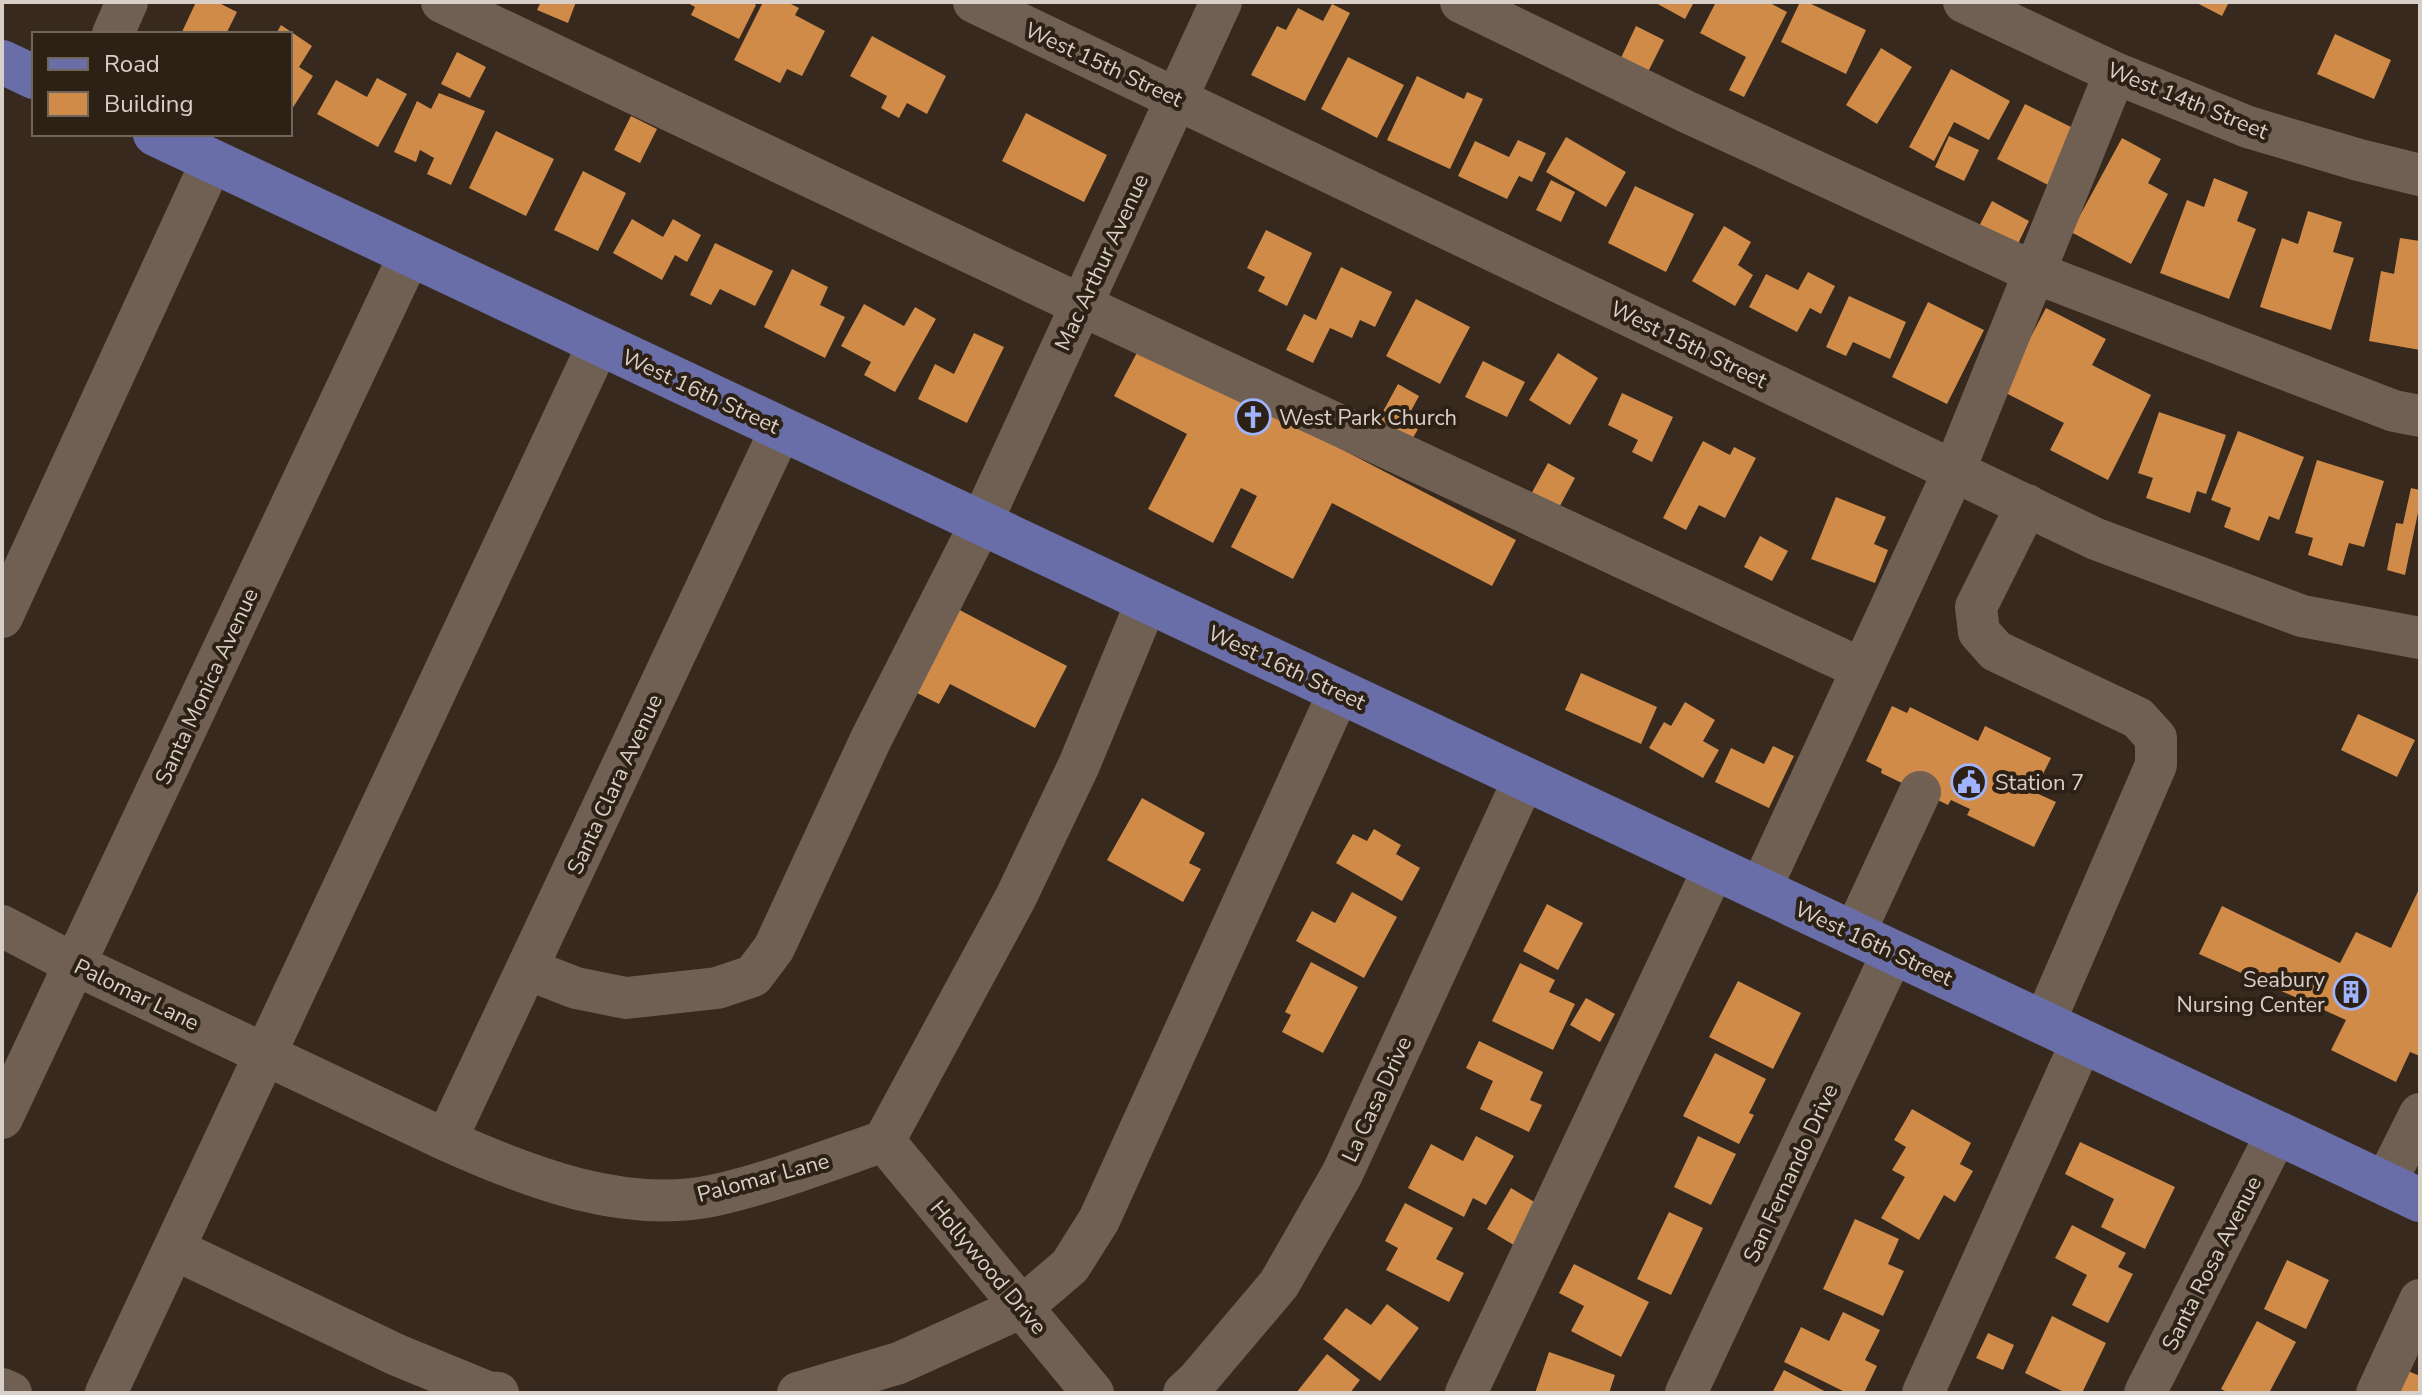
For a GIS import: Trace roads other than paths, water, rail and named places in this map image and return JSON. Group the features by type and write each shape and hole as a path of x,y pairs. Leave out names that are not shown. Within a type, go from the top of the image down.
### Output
{"main road":[{"path":"2,62 32,76"},
{"name":"West 16th Street","path":"159,136 2403,1192"}],"street":[{"path":"114,32 127,2"},
{"path":"442,2 1081,305 1862,669"},
{"name":"West 15th Street","path":"974,2 2096,539 2302,616 2420,638"},
{"name":"Mac Arthur Avenue","path":"527,969 576,988 626,998 717,988 753,976 774,948 871,739 981,523 1221,2"},
{"path":"1461,2 1685,111 2033,272 2394,411 2420,416"},
{"name":"West 14th Street","path":"1964,2 2115,73 2248,127 2420,175"},
{"path":"1760,890 1954,471 2115,73"},
{"path":"2,617 212,161"},
{"name":"Santa Monica Avenue","path":"2,1118 410,254"},
{"path":"106,1393 599,343"},
{"name":"Santa Clara Avenue","path":"446,1140 781,429"},
{"path":"1923,1393 2063,1032 2156,765 2156,738 2138,718 1996,651 1979,632 1976,607 2027,505"},
{"path":"884,1141 1016,897 1079,765 1147,601"},
{"path":"798,1393 899,1363 1022,1307 1070,1266 1099,1220 1339,692"},
{"name":"La Casa Drive","path":"1184,1393 1279,1284 1342,1174 1524,779"},
{"name":"San Fernando Drive","path":"1686,1393 1698,1373 1874,943 1920,792"},
{"path":"1466,1393 1714,868"},
{"name":"Palomar Lane","path":"2,926 74,964 446,1140 567,1186 619,1197 666,1200 714,1195 884,1141"},
{"path":"2403,1192 2420,1114"},
{"name":"Santa Rosa Avenue","path":"2145,1393 2277,1133"},
{"name":"Hollywood Drive","path":"884,1141 1093,1393"},
{"path":"174,1249 397,1355 487,1392 498,1393"},
{"path":"2377,1393 2420,1300"},
{"path":"2,1389 11,1393"}],"place":[{"name":"West Park Church","path":"1253,417"},
{"name":"Station 7","path":"1969,782"},
{"name":"Seabury Nursing Center","path":"2351,992"}]}
